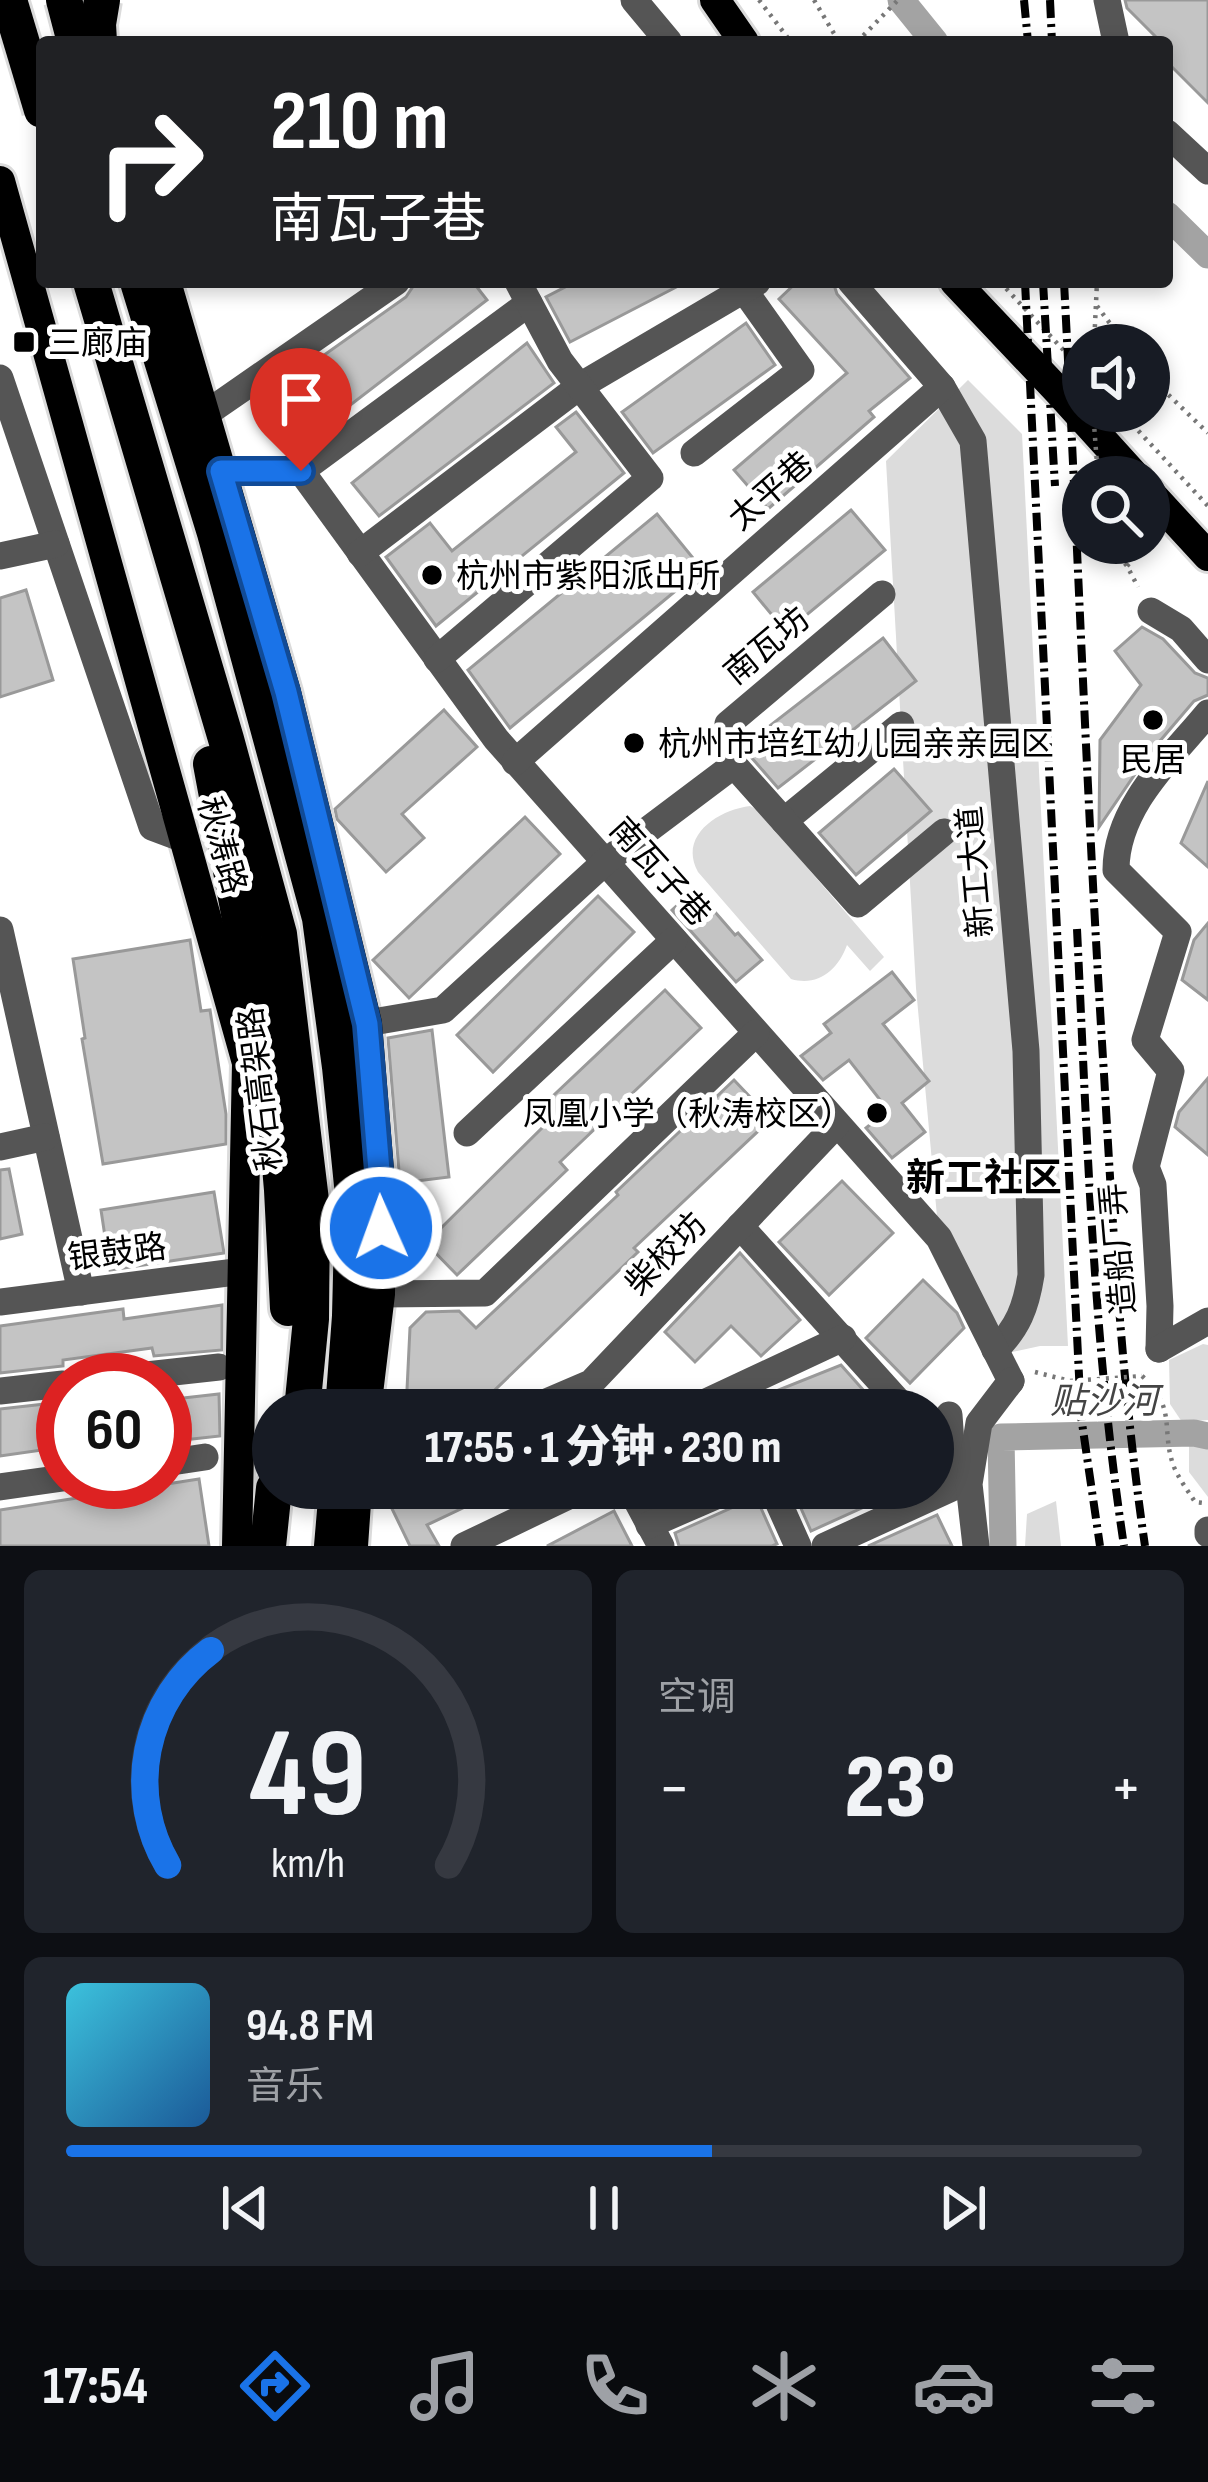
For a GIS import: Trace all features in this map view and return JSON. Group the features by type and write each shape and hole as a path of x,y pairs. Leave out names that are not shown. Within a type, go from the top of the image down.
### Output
{"highway":[{"path":"64,0 73,36"},
{"path":"99,36 102,0"},
{"path":"4,1 36,93"},
{"name":"秋石高架路","path":"93,288 279,934 313,1209 304,1389"},
{"path":"140,288 215,533 320,918 353,1195 345,1389"},
{"path":"171,554 271,1061 289,1295 284,1389"},
{"path":"268,1546 272,1509"},
{"path":"288,1546 292,1509"},
{"path":"332,1546 335,1509"}],"main road":[{"path":"86,0 97,36"},
{"path":"715,0 740,36"},
{"path":"0,44 36,49"},
{"name":"秋涛路","path":"0,182 247,1063 237,1546"},
{"path":"168,288 286,692 367,1024 381,1195 380,1294 369,1389"},
{"path":"961,288 1117,456"},
{"path":"1170,514 1208,556"},
{"path":"353,1546 356,1509"}],"street":[{"path":"634,0 659,36"},
{"path":"1106,0 1115,36"},
{"path":"1173,139 1208,171"},
{"path":"204,415 387,288"},
{"path":"360,553 580,386 748,288"},
{"path":"694,453 801,370 752,288"},
{"path":"856,288 942,387"},
{"path":"221,471 301,471 523,292 560,361 650,478 437,658"},
{"path":"0,378 152,827 184,839"},
{"name":"太平巷","path":"515,762 942,387"},
{"name":"新工大道","path":"942,387 973,441 1026,1051 1031,1276 1026,1306 1012,1333 995,1350"},
{"name":"南瓦子巷","path":"301,471 496,740 939,1238 1011,1382"},
{"path":"0,556 56,544"},
{"name":"南瓦坊","path":"734,765 728,724 882,594"},
{"path":"1151,611 1180,629 1208,661"},
{"name":"造船厂弄","path":"1208,713 1138,797 1116,847 1116,870 1178,932 1145,1040 1171,1071 1146,1167 1153,1186 1159,1349 1208,1321"},
{"path":"784,821 901,725"},
{"path":"367,1024 443,1010 604,862 734,765 858,904 944,832"},
{"path":"0,930 8,1006 46,1138 81,1292"},
{"path":"467,1133 674,940"},
{"path":"380,1294 485,1293 757,1033"},
{"name":"柴校坊","path":"577,1389 591,1383 837,1124"},
{"path":"0,1147 46,1138"},
{"path":"740,1226 888,1389"},
{"name":"银鼓路","path":"0,1302 243,1271"},
{"path":"755,1389 843,1338"},
{"path":"192,1370 219,1367"},
{"path":"954,1408 1011,1382"},
{"path":"976,1546 969,1484 979,1423 1011,1382"},
{"path":"591,1383 593,1389"},
{"path":"0,1391 36,1387"},
{"path":"192,1459 205,1457"},
{"path":"0,1487 36,1482"},
{"path":"464,1546 541,1509"},
{"path":"655,1535 699,1509"},
{"path":"781,1509 798,1546"},
{"path":"825,1546 905,1509"}],"path":[{"path":"759,0 786,36"},
{"path":"814,0 835,36"},
{"path":"863,36 898,0"},
{"path":"1006,288 1062,348"},
{"path":"1096,324 1097,288"},
{"path":"1097,305 1111,324"},
{"path":"1170,396 1208,433"},
{"path":"1139,432 1208,506"},
{"path":"1127,566 1151,611"},
{"path":"1011,1382 1035,1372 1070,1382 1142,1376 1158,1392 1166,1413 1173,1465 1195,1502 1208,1504"}],"shaded area":[{"path":"968,380 1022,434 1068,1346 998,1355 939,1238 916,988 886,461"},
{"path":"750,806 884,957 870,971 847,945 826,974 810,981 791,979 698,872 693,847 704,827"},
{"path":"1208,1345 1208,1420 1182,1422 1170,1404 1169,1360"},
{"path":"1189,1441 1208,1445 1208,1497 1189,1472"},
{"path":"1056,1501 1061,1546 1025,1546 1027,1514"}],"building":[{"path":"1125,0 1208,0 1208,103 1173,68 1173,36 1155,36"},
{"path":"412,288 478,288 487,300 314,433 279,387 406,297"},
{"path":"563,288 674,288 570,342 546,297"},
{"path":"791,288 835,288 910,378 869,411 874,417 768,509 734,470 847,373 779,299"},
{"path":"746,323 775,365 653,453 622,412"},
{"path":"527,343 554,383 379,516 352,483"},
{"path":"576,412 624,473 436,626 386,557 430,523 452,551 576,452 556,427"},
{"path":"851,510 885,550 786,632 753,592"},
{"path":"657,514 702,569 510,728 468,670"},
{"path":"26,590 53,680 0,697 0,598"},
{"name":"民居","path":"1142,627 1163,639 1195,673 1208,678 1208,695 1194,701 1148,755 1099,827 1100,740 1141,685 1115,651"},
{"path":"883,638 916,681 778,788 751,757 749,742"},
{"path":"444,710 477,747 402,814 424,838 386,872 337,819 335,809"},
{"path":"894,769 931,811 856,875 819,833"},
{"path":"1208,781 1208,867 1181,843"},
{"path":"525,817 560,854 409,998 373,960"},
{"path":"695,889 762,960 736,982 672,910"},
{"path":"598,896 634,932 493,1072 457,1035"},
{"path":"1208,923 1208,1000 1182,980 1194,940"},
{"path":"190,940 201,1011 210,1010 226,1144 103,1164 73,959"},
{"path":"892,972 914,1000 883,1024 929,1081 902,1103 925,1132 892,1158 866,1128 888,1110 849,1060 823,1080 801,1056 831,1033 824,1024"},
{"path":"665,990 701,1028 560,1162 567,1170 457,1275 426,1243 548,1122 537,1111"},
{"path":"432,1030 449,1177 400,1183 388,1038"},
{"path":"1208,1078 1208,1155 1175,1127 1179,1112"},
{"path":"734,1080 771,1119 634,1248 638,1252 496,1389 407,1389 410,1328 426,1312 459,1311 476,1328"},
{"path":"9,1169 22,1234 0,1239 0,1170"},
{"path":"842,1181 893,1233 829,1295 779,1242"},
{"path":"214,1192 224,1253 110,1270 101,1210"},
{"path":"740,1253 800,1320 761,1356 731,1326 695,1362 665,1332"},
{"path":"923,1280 957,1313 964,1328 910,1383 866,1338"},
{"path":"222,1305 222,1350 36,1353 36,1369 0,1373 0,1326 123,1309 124,1319"},
{"path":"841,1365 862,1389 781,1389"},
{"path":"219,1394 220,1436 192,1439 192,1397"},
{"path":"36,1405 36,1451 0,1456 0,1409"},
{"path":"199,1479 209,1546 0,1546 0,1510 36,1504 36,1509 192,1509 192,1480"},
{"path":"392,1509 461,1509 427,1525 439,1546 410,1546"},
{"path":"729,1509 761,1509 777,1544 679,1546 675,1533"},
{"path":"801,1509 860,1509 811,1531"},
{"path":"614,1511 632,1546 547,1546"},
{"path":"937,1515 952,1546 868,1546"}],"waterway":[{"path":"901,0 930,36"},
{"path":"1173,221 1208,255"},
{"name":"贴沙河","path":"1003,1546 1001,1437 1208,1436"}],"railway":[{"path":"1024,0 1027,36"},
{"path":"1050,0 1052,36"},
{"path":"1025,288 1081,1416 1100,1546"},
{"path":"1043,288 1055,486"},
{"path":"1064,288 1111,1192 1124,1369 1145,1546"},
{"path":"1077,929 1098,1315 1124,1546"}],"place":[{"name":"三廊庙","path":"24,342"},
{"name":"杭州市紫阳派出所","path":"432,575"},
{"name":"民居","path":"1153,720"},
{"name":"杭州市培红幼儿园亲亲园区","path":"634,743"},
{"name":"凤凰小学（秋涛校区）","path":"877,1113"}],"district":[{"name":"新工社区","path":"984,1177"}],"route":[{"path":"301,471 221,471 286,692 367,1024 381,1228"}]}
